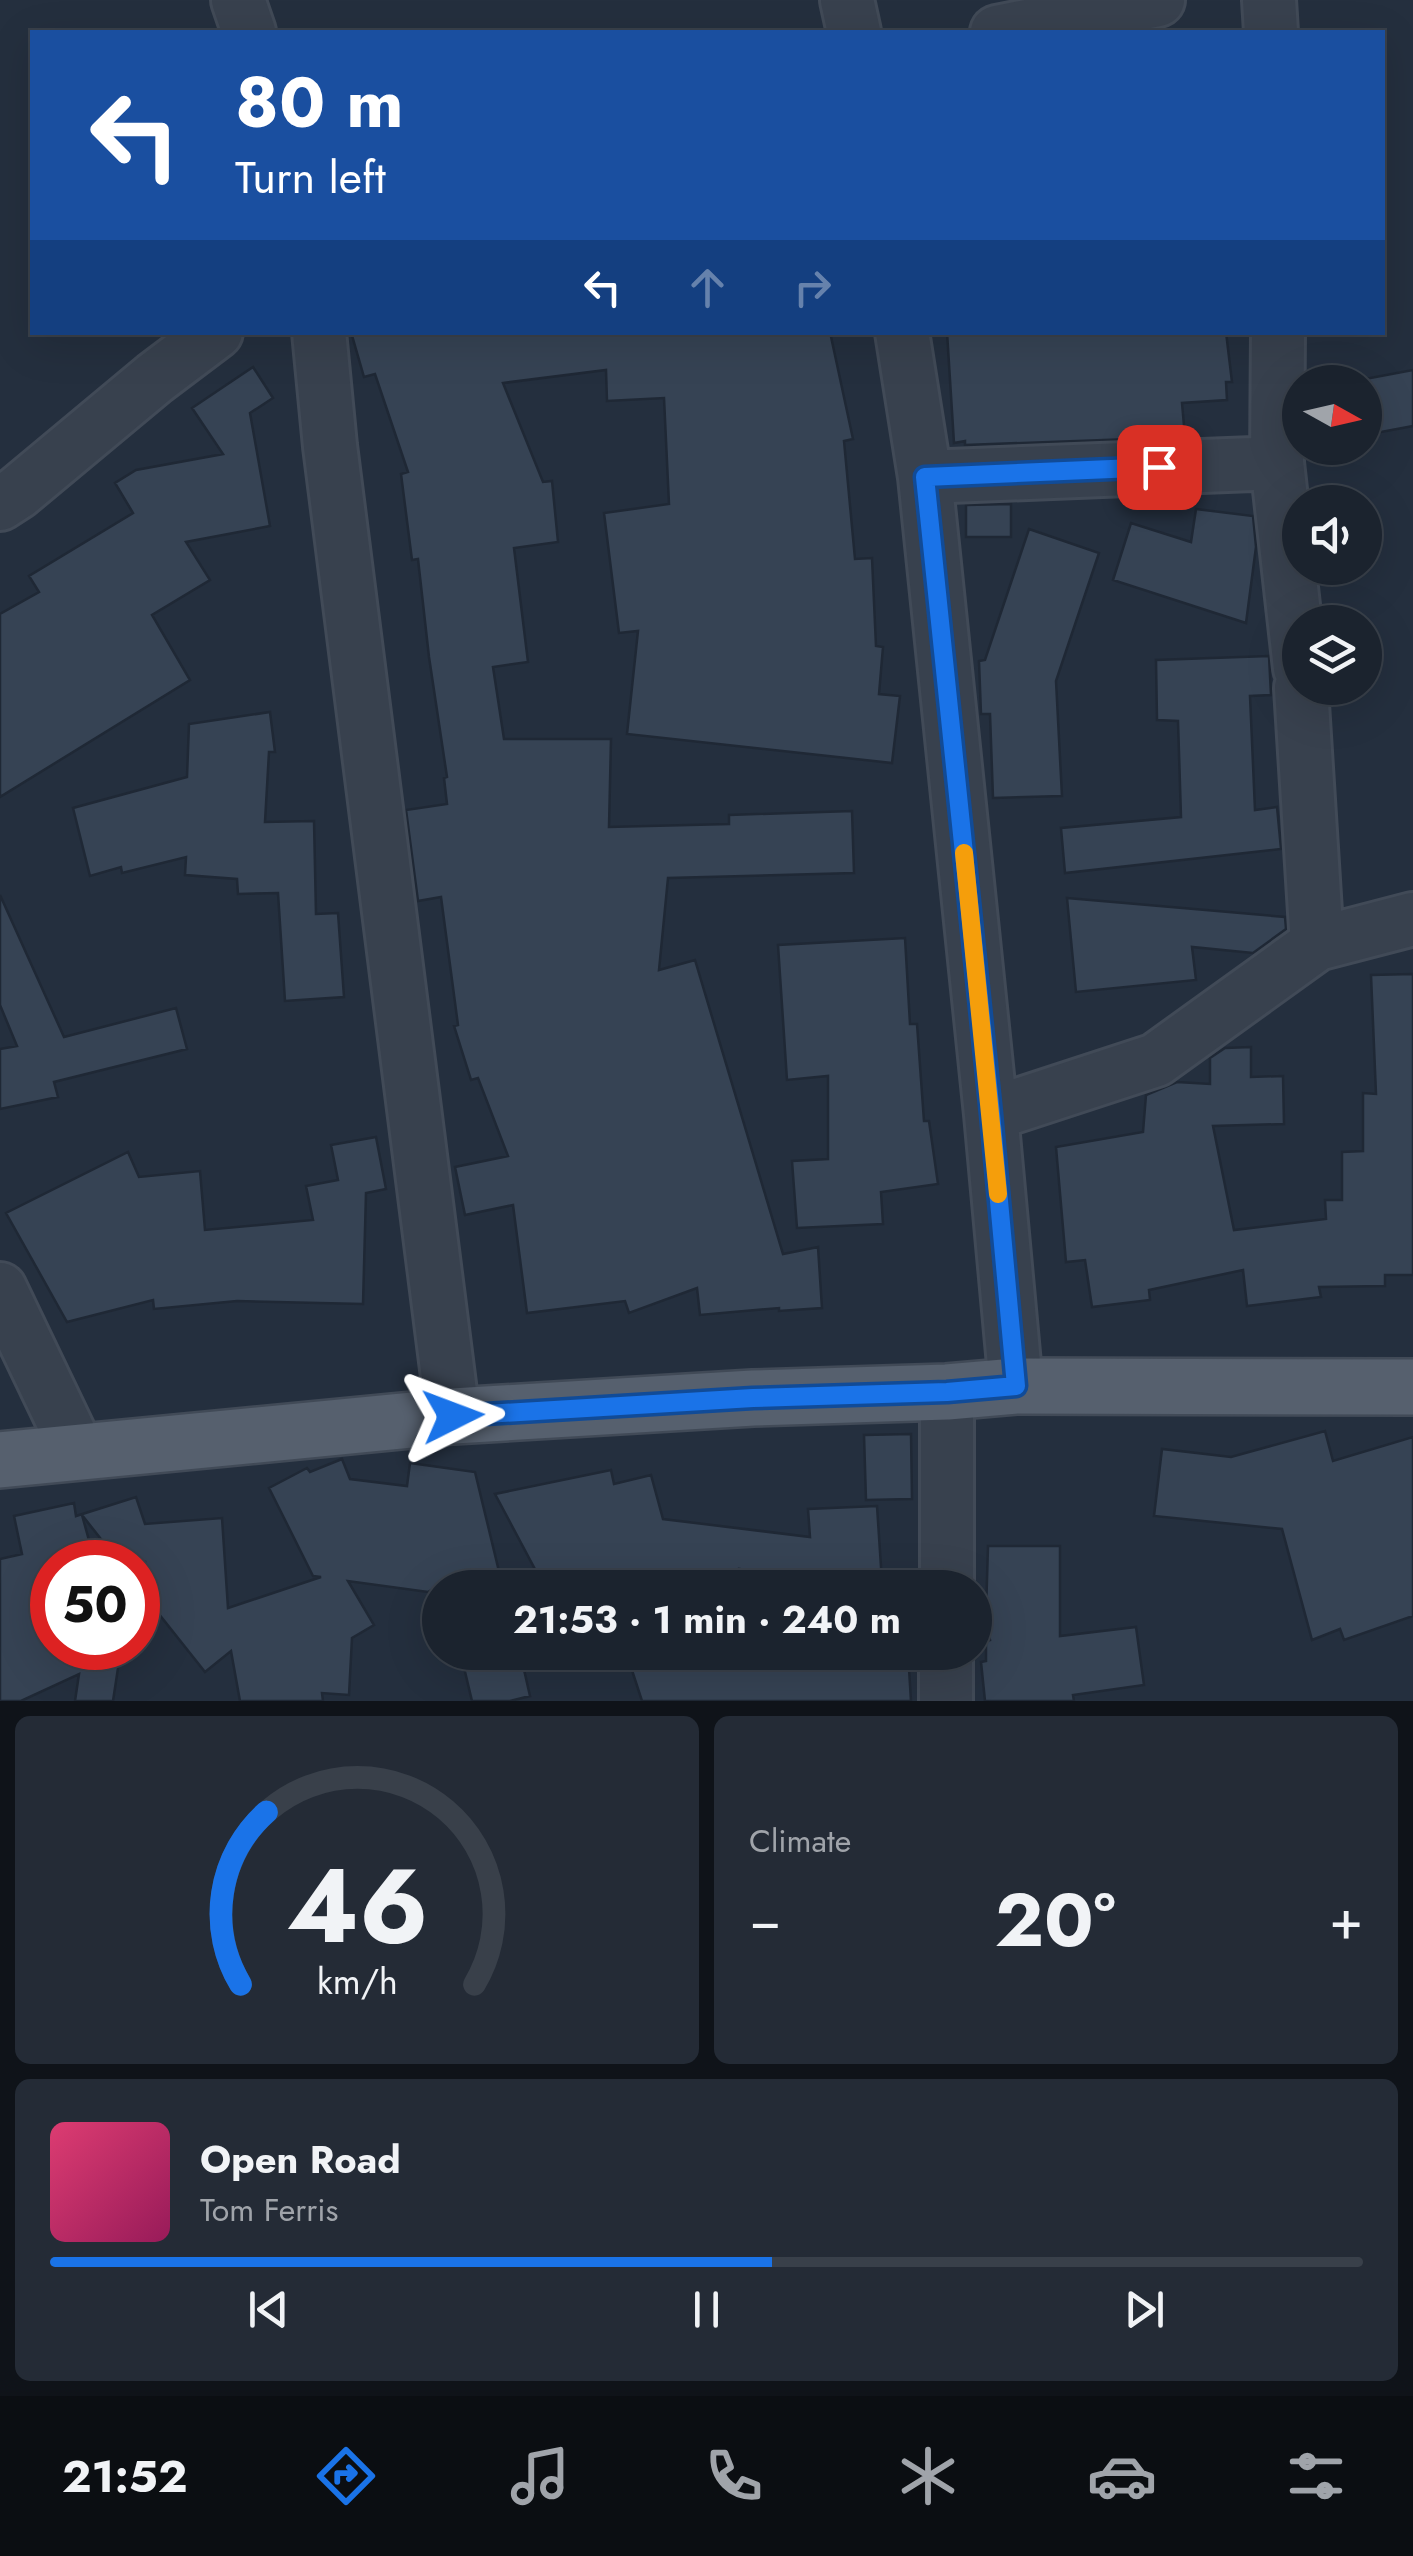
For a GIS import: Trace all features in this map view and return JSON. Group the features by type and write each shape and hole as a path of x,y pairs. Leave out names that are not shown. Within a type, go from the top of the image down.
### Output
{"main road":[{"path":"0,1460 453,1416 753,1398 1016,1386 1413,1387"}],"street":[{"path":"238,0 248,30"},
{"path":"846,0 854,30"},
{"path":"1007,30 1158,0"},
{"path":"1269,0 1271,30"},
{"path":"0,504 212,335"},
{"path":"319,335 453,1416"},
{"path":"902,335 925,477 1016,1386"},
{"path":"1278,335 1276,463 1293,605"},
{"path":"925,477 1276,463"},
{"path":"1302,705 1317,944"},
{"path":"991,1114 1156,1060 1317,944 1413,920"},
{"path":"0,1289 78,1452"},
{"path":"946,1570 947,1392"},
{"path":"946,1670 946,1701"}],"building":[{"path":"352,335 831,335 853,439 844,441 855,559 872,558 876,646 883,647 879,694 900,696 892,763 627,734 638,631 619,633 604,513 669,504 664,398 607,401 606,370 503,383 543,482 552,481 558,542 514,548 528,662 493,667 504,739 611,739 609,827 729,824 729,815 852,811 854,873 668,878 659,970 695,960 783,1254 818,1247 822,1308 700,1315 697,1288 629,1313 625,1301 527,1313 513,1205 465,1215 455,1167 508,1156 478,1078 471,1080 454,1026 458,1025 441,897 418,901 406,810 447,804 447,777 418,559 412,560 401,474 408,472 375,374 364,377"},
{"path":"947,335 1226,335 1232,382 1226,382 1227,400 1182,403 1185,437 954,443"},
{"path":"253,367 273,398 250,413 270,526 186,542 210,580 152,615 190,680 0,797 0,614 39,592 29,576 133,513 115,483 136,470 223,454 192,408"},
{"path":"1413,370 1413,426 1382,432 1382,376"},
{"path":"1011,504 1011,537 966,537 966,505"},
{"path":"1196,509 1253,516 1256,547 1246,623 1113,580 1131,523 1191,542"},
{"path":"1029,529 1099,553 1056,681 1062,796 993,798 990,714 981,714 979,661 985,660"},
{"path":"1269,656 1271,695 1250,696 1255,810 1277,807 1281,849 1065,873 1061,828 1181,817 1178,721 1157,720 1156,660"},
{"path":"270,712 275,752 269,752 265,822 314,821 316,914 338,913 344,997 285,1001 278,893 238,894 237,879 185,875 186,857 122,873 121,867 90,876 73,808 187,777 189,724"},
{"path":"0,895 64,1037 176,1008 187,1049 54,1082 58,1097 0,1109 0,1049 17,1046 0,1005"},
{"path":"1067,898 1285,917 1286,929 1253,953 1192,947 1196,980 1076,992"},
{"path":"905,938 910,1024 917,1024 924,1121 929,1121 938,1184 881,1192 883,1224 797,1228 792,1161 828,1159 828,1076 787,1080 778,945"},
{"path":"1413,974 1413,1275 1385,1275 1385,1286 1319,1287 1321,1297 1247,1306 1243,1270 1149,1290 1150,1300 1092,1307 1085,1260 1066,1262 1056,1147 1143,1132 1146,1095 1177,1082 1210,1084 1210,1058 1225,1048 1251,1047 1251,1077 1283,1076 1284,1124 1213,1126 1234,1230 1326,1219 1325,1200 1342,1200 1342,1152 1363,1151 1363,1093 1376,1094 1371,975"},
{"path":"376,1137 386,1189 366,1193 363,1304 237,1301 154,1309 153,1300 67,1322 6,1213 128,1152 139,1177 200,1171 205,1230 313,1220 306,1186 338,1180 331,1145"},
{"path":"1325,1431 1333,1461 1413,1437 1413,1616 1344,1640 1340,1629 1312,1640 1282,1529 1154,1516 1162,1449 1231,1457"},
{"path":"911,1434 912,1499 866,1500 864,1435"},
{"path":"342,1459 350,1479 407,1486 410,1463 475,1472 499,1570 422,1570 422,1591 348,1581 374,1625 352,1638 349,1695 322,1693 323,1701 240,1701 231,1651 205,1672 160,1615 160,1540 102,1540 82,1515 89,1540 30,1540 30,1670 118,1670 113,1701 75,1701 79,1674 21,1701 0,1701 0,1559 22,1554 14,1516 74,1503 76,1516 136,1497 145,1524 222,1518 228,1608 321,1577 313,1576 269,1488 307,1468 310,1472"},
{"path":"611,1470 614,1484 651,1475 663,1519 810,1537 808,1509 877,1506 881,1570 535,1570 495,1494"},
{"path":"988,1546 1060,1546 1060,1636 1136,1627 1144,1685 1073,1695 1074,1701 985,1701 982,1670 992,1670 992,1570 987,1570"},
{"path":"465,1670 524,1670 530,1696 510,1701 472,1701"},
{"path":"632,1670 909,1670 911,1701 642,1701"}],"slow traffic":[{"path":"964,853 998,1194"}],"route":[{"path":"453,1416 1016,1386 925,477 1159,467"}]}
